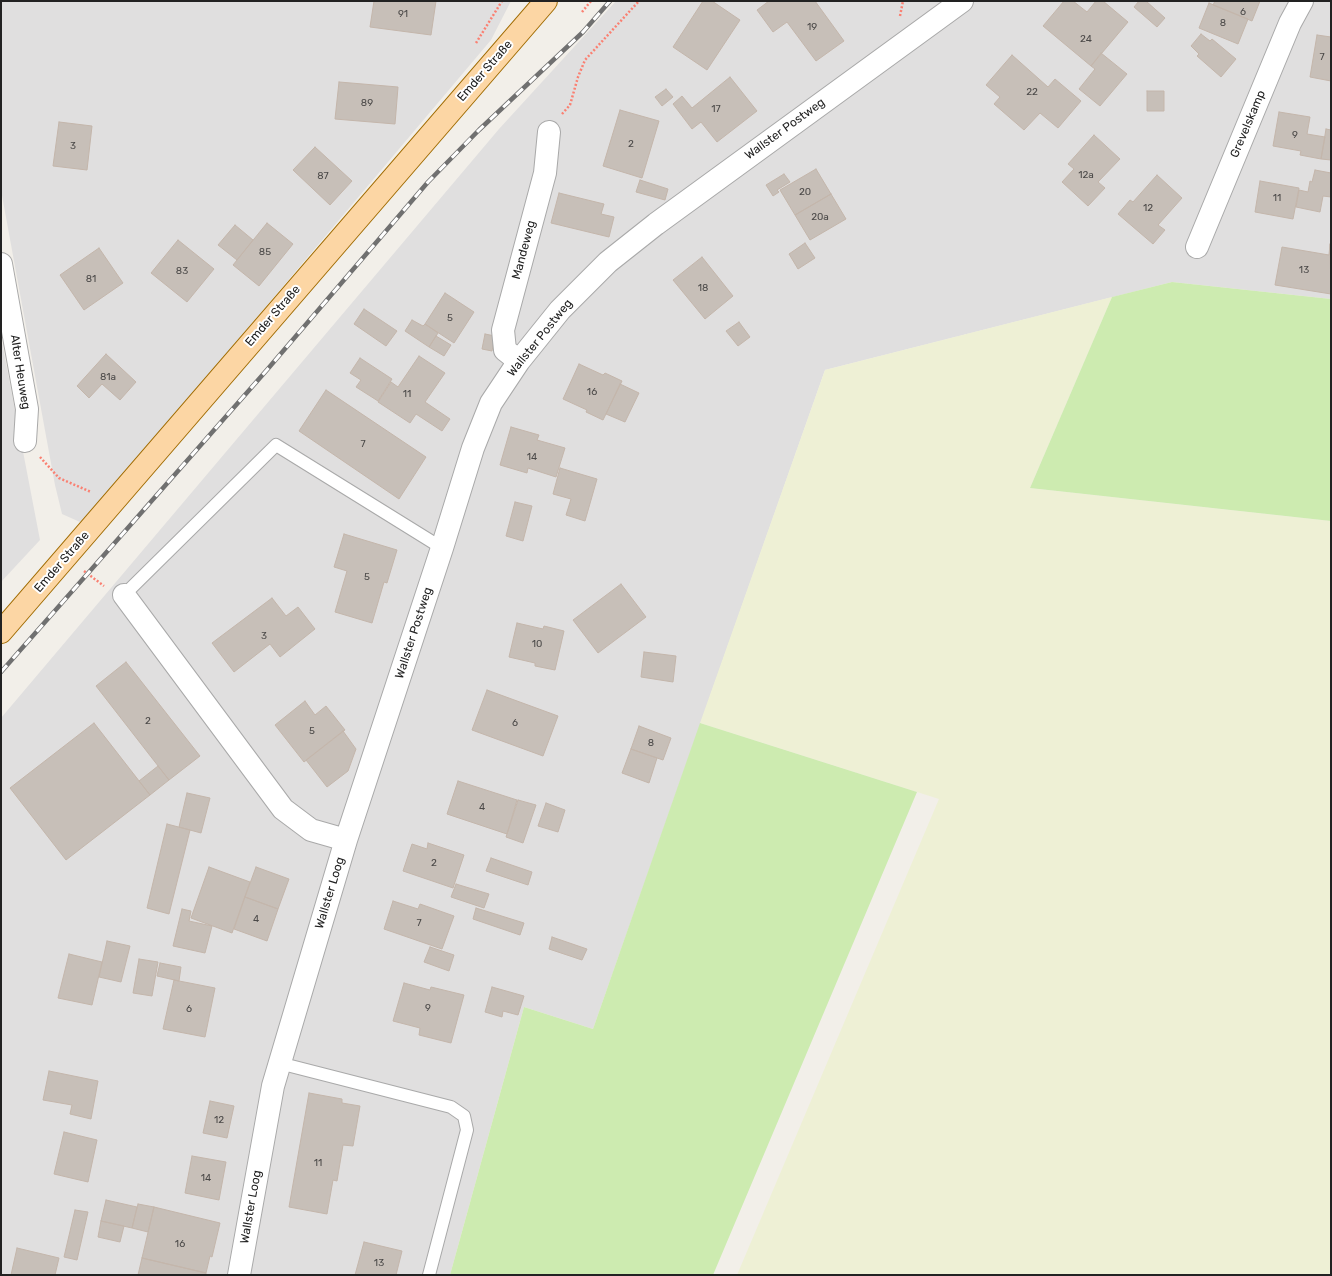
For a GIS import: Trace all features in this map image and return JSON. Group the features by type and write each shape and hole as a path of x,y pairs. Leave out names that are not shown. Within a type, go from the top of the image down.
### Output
{"main road":[{"name":"Emder Straße","path":"1,632 546,1"}],"street":[{"name":"Wallster Postweg","path":"346,840 442,548 473,448 491,403 519,360 560,310 614,257 656,224 962,1"},
{"name":"Grevelskamp","path":"1197,247 1290,23 1302,1"},
{"name":"Mandeweg","path":"519,360 505,350 503,330 545,172 549,132"},
{"name":"Alter Heuweg","path":"1,264 27,409 25,441"},
{"path":"124,595 283,809 311,830 346,840"},
{"name":"Wallster Loog","path":"239,1275 272,1086 346,840"}],"lane":[{"path":"124,595 276,445 442,548"},
{"path":"279,1063 451,1107 464,1116 467,1130 429,1275"}],"path":[{"path":"582,12 591,1"},
{"path":"549,132 570,105 578,77 585,60 639,1"},
{"path":"25,441 59,478 93,493"}],"shaded area":[{"path":"1,1 511,1 491,40 90,515 80,522 62,514 55,485 1,190"},
{"path":"616,1 1331,1 1331,299 1172,282 825,370 593,1029 524,1007 450,1275 1,1275 1,718 499,129"},
{"path":"1,337 40,540 1,582"}],"green space":[{"path":"1172,282 1331,299 1331,521 1030,488 1112,297"},
{"path":"1112,297 1030,488 1331,521 1331,1275 737,1275 939,799 700,723 825,370"},
{"path":"700,723 917,792 713,1275 450,1275 524,1007 593,1029"}],"building":[{"path":"374,1 436,1 431,35 370,27"},
{"path":"703,1 712,1 740,20 707,70 673,47"},
{"path":"769,1 815,1 844,41 816,61 787,22 773,32 757,10"},
{"path":"1064,1 1073,1 1087,12 1096,1 1103,1 1128,22 1091,66 1043,26"},
{"path":"1139,1 1146,1 1165,18 1157,27 1134,7"},
{"path":"1215,1 1260,1 1252,21 1213,5"},
{"path":"1209,3 1248,19 1238,44 1199,28"},
{"path":"1201,34 1210,41 1212,39 1236,59 1221,77 1197,56 1199,54 1191,46"},
{"path":"1317,35 1331,37 1331,81 1310,77"},
{"path":"1101,53 1127,74 1100,106 1079,89 1095,69 1091,66"},
{"path":"1012,55 1048,87 1055,79 1081,101 1058,128 1040,113 1024,130 994,104 1000,97 986,85"},
{"path":"730,77 757,111 717,142 701,122 692,129 673,104 682,96 692,108"},
{"path":"339,82 398,87 395,124 335,119"},
{"path":"666,89 673,97 662,106 655,97"},
{"path":"1147,91 1164,91 1164,111 1147,111"},
{"path":"620,110 659,121 642,178 603,166"},
{"path":"1279,112 1310,117 1307,134 1325,137 1321,159 1300,155 1301,151 1273,146"},
{"path":"59,122 92,126 87,170 53,166"},
{"path":"1326,129 1331,130 1331,160 1321,159"},
{"path":"1094,135 1120,159 1098,182 1105,188 1088,206 1062,182 1074,169 1068,164"},
{"path":"315,147 352,181 330,205 293,170"},
{"path":"816,169 831,194 795,215 780,190"},
{"path":"1315,170 1331,173 1331,197 1323,196 1320,212 1296,207 1299,190 1308,192 1310,181 1312,182"},
{"path":"784,174 790,182 777,190 779,192 773,196 766,185"},
{"path":"1157,175 1182,198 1158,225 1165,230 1153,244 1118,214 1130,200 1133,202"},
{"path":"640,180 668,189 665,200 636,192"},
{"path":"1260,181 1299,188 1293,219 1255,212"},
{"path":"559,193 604,204 601,214 614,217 609,237 551,223"},
{"path":"831,194 846,219 810,240 795,215"},
{"path":"267,223 293,244 259,286 233,265"},
{"path":"235,225 253,240 237,260 218,245"},
{"path":"178,240 214,269 187,302 151,273"},
{"path":"805,243 815,258 798,269 789,254"},
{"path":"1330,244 1331,294 1275,285 1282,247 1329,255"},
{"path":"99,248 123,283 84,310 60,275"},
{"path":"702,257 733,296 705,319 673,280"},
{"path":"445,293 474,312 454,343 425,324"},
{"path":"364,309 397,331 386,346 354,324"},
{"path":"412,320 423,326 425,324 438,333 429,347 405,331"},
{"path":"739,322 750,337 738,346 726,331"},
{"path":"485,334 495,336 492,351 482,349"},
{"path":"436,336 451,345 444,356 429,347"},
{"path":"106,354 136,382 120,400 102,384 89,398 77,386"},
{"path":"419,356 445,373 425,402 450,419 442,431 416,414 410,423 378,402 391,382 398,387"},
{"path":"360,358 392,379 378,401 356,387 361,380 350,373"},
{"path":"579,364 603,375 605,373 622,381 603,420 586,412 587,410 563,399"},
{"path":"620,384 639,393 625,422 606,414"},
{"path":"326,390 426,457 399,499 299,431"},
{"path":"511,427 539,435 537,440 565,448 556,477 528,468 527,473 500,465"},
{"path":"560,468 597,479 585,521 566,515 571,499 553,494"},
{"path":"515,502 532,506 523,541 506,536"},
{"path":"344,534 397,550 387,583 384,582 372,623 335,612 347,571 334,567"},
{"path":"621,584 646,617 598,653 573,620"},
{"path":"272,598 286,616 298,607 315,629 280,657 270,644 234,672 212,643"},
{"path":"517,623 543,629 544,626 564,631 555,670 535,666 535,663 509,657"},
{"path":"644,652 676,656 673,682 641,677"},
{"path":"126,662 200,756 169,780 96,686"},
{"path":"487,690 558,716 543,756 472,730"},
{"path":"305,701 315,715 326,706 345,730 304,762 275,725"},
{"path":"94,723 150,795 66,860 10,788"},
{"path":"639,726 671,738 663,760 631,749"},
{"path":"343,731 356,749 348,771 327,787 306,760"},
{"path":"631,749 657,758 649,783 622,773"},
{"path":"158,766 169,780 150,795 139,781"},
{"path":"458,781 517,800 507,834 447,814"},
{"path":"187,793 210,798 201,833 179,827"},
{"path":"518,800 536,805 523,843 506,837"},
{"path":"546,803 565,810 558,832 538,826"},
{"path":"167,824 190,830 169,914 147,908"},
{"path":"428,843 464,855 453,888 403,871 412,844 427,849"},
{"path":"491,858 532,872 528,885 486,871"},
{"path":"209,867 250,882 232,933 191,918"},
{"path":"256,867 289,879 278,909 245,897"},
{"path":"456,884 489,894 484,908 451,897"},
{"path":"245,897 278,909 267,941 234,929"},
{"path":"393,901 418,909 420,904 454,916 442,949 384,929"},
{"path":"476,908 524,923 520,935 473,919"},
{"path":"182,909 191,911 189,921 212,926 205,953 173,946"},
{"path":"552,937 587,949 582,960 549,949"},
{"path":"107,941 130,946 121,982 99,977"},
{"path":"430,947 454,955 449,971 424,962"},
{"path":"69,954 102,962 92,1005 58,998"},
{"path":"139,959 158,962 152,996 133,993"},
{"path":"160,963 181,967 179,981 157,976"},
{"path":"174,980 215,988 205,1037 163,1029"},
{"path":"404,983 430,990 431,987 464,995 451,1043 419,1035 420,1028 393,1021"},
{"path":"492,987 524,996 518,1015 503,1011 502,1017 485,1012"},
{"path":"49,1071 98,1081 91,1119 70,1114 72,1105 43,1100"},
{"path":"309,1093 342,1099 342,1103 360,1106 353,1146 343,1145 337,1181 333,1180 327,1214 289,1207"},
{"path":"210,1101 234,1106 227,1138 203,1133"},
{"path":"64,1132 97,1140 88,1182 54,1174"},
{"path":"192,1156 226,1162 219,1200 185,1193"},
{"path":"106,1200 137,1207 132,1228 101,1221"},
{"path":"138,1204 154,1207 148,1232 132,1228"},
{"path":"154,1207 220,1223 212,1257 210,1256 206,1273 142,1258"},
{"path":"75,1210 88,1212 77,1260 64,1257"},
{"path":"101,1221 124,1226 120,1242 98,1237"},
{"path":"364,1242 402,1251 396,1275 355,1275"},
{"path":"17,1248 59,1258 55,1275 11,1275"},
{"path":"142,1258 206,1273 206,1275 138,1275"}],"railway":[{"path":"1,672 266,371 428,182 479,130 583,32 610,1"}]}
